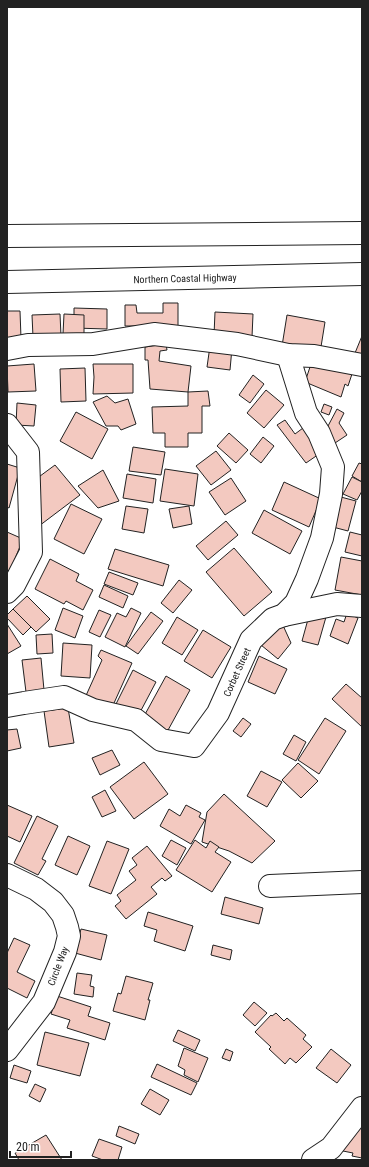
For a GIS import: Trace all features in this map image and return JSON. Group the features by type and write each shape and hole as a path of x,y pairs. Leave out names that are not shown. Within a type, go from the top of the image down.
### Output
{"main road":[{"path":"7,236 362,233"},
{"name":"Northern Coastal Highway","path":"7,282 362,274"},
{"path":"7,349 28,345 93,344 154,334 238,344 288,355 314,356 362,365"},
{"name":"Corbet Street","path":"7,706 64,697 93,710 136,720 161,740 194,746 218,713 252,640 273,619 284,614 296,603 307,579 322,538 331,494 333,467 319,433 306,413 288,355"},
{"path":"7,425 28,452 31,552 14,585 7,592"},
{"path":"284,614 337,604 362,606"},
{"name":"Circle Way","path":"7,875 36,889 53,902 63,915 69,936 65,952 44,1002 7,1050"},
{"path":"270,886 362,882"},
{"path":"313,1160 331,1148 362,1108"}],"building":[{"path":"163,303 178,303 178,326 125,326 125,305 136,305 137,313 163,313"},
{"path":"74,308 107,309 107,329 74,328"},
{"path":"7,311 20,311 21,338 7,338"},
{"path":"215,312 253,314 252,337 214,335"},
{"path":"60,314 61,336 33,337 32,315"},
{"path":"64,314 84,315 84,334 63,334"},
{"path":"287,315 325,322 320,353 282,346"},
{"path":"362,336 362,355 355,353"},
{"path":"166,344 167,350 160,351 159,361 191,366 188,392 150,389 148,360 145,360 145,347"},
{"path":"210,346 232,348 230,370 207,367"},
{"path":"316,362 353,371 348,386 345,384 341,397 305,382 310,367 313,367"},
{"path":"34,364 36,391 8,392 7,366"},
{"path":"93,364 133,364 133,393 93,394"},
{"path":"85,368 86,401 61,402 60,369"},
{"path":"253,375 264,384 250,403 239,395"},
{"path":"266,390 284,405 264,428 247,413"},
{"path":"208,391 210,406 202,406 202,433 188,433 188,447 165,447 165,433 153,433 152,407 188,406 188,392"},
{"path":"107,396 115,403 128,399 136,424 121,430 118,426 106,426 93,402"},
{"path":"17,403 36,405 34,426 16,425"},
{"path":"324,404 332,407 329,415 321,412"},
{"path":"337,409 344,413 339,423 347,435 332,445 323,429 328,426"},
{"path":"76,412 108,429 92,459 60,441"},
{"path":"285,420 295,434 303,428 322,452 306,463 277,425"},
{"path":"229,433 248,450 236,463 217,446"},
{"path":"263,437 274,446 261,463 250,454"},
{"path":"133,447 165,452 161,475 129,471"},
{"path":"216,451 231,470 211,485 196,466"},
{"path":"359,463 362,464 362,482 352,476"},
{"path":"7,464 20,468 9,508 7,507"},
{"path":"55,465 80,495 35,529 32,482"},
{"path":"165,469 198,474 194,506 160,501"},
{"path":"103,470 119,501 98,508 78,486"},
{"path":"127,474 156,479 153,503 123,498"},
{"path":"352,477 362,482 362,491 357,500 343,494"},
{"path":"231,478 246,501 225,515 209,492"},
{"path":"284,482 321,499 309,527 272,510"},
{"path":"337,496 356,501 348,531 329,526"},
{"path":"71,504 102,519 84,554 54,539"},
{"path":"126,506 148,509 144,533 122,529"},
{"path":"189,506 192,524 173,528 169,509"},
{"path":"264,510 302,531 290,554 252,533"},
{"path":"226,521 238,535 208,560 196,546"},
{"path":"7,532 23,539 10,571 7,570"},
{"path":"350,532 362,535 362,556 345,552"},
{"path":"234,548 272,592 244,616 206,572"},
{"path":"115,549 169,565 163,586 108,569"},
{"path":"341,557 362,561 362,595 335,590"},
{"path":"50,559 79,574 76,581 93,590 83,610 66,601 64,604 35,589"},
{"path":"109,572 138,583 133,595 104,584"},
{"path":"179,580 192,590 173,613 161,603"},
{"path":"104,585 128,596 123,608 99,597"},
{"path":"27,596 50,619 36,632 13,609"},
{"path":"63,608 83,616 75,638 55,630"},
{"path":"131,608 141,613 125,647 105,637 117,613 126,617"},
{"path":"13,609 31,627 23,635 7,618 7,615"},
{"path":"99,610 111,615 100,637 89,632"},
{"path":"151,612 163,621 138,654 126,646"},
{"path":"310,612 326,617 318,645 302,641"},
{"path":"347,613 358,618 348,644 330,636 336,619 344,622"},
{"path":"177,617 198,630 182,655 162,643"},
{"path":"281,621 291,643 278,659 261,645"},
{"path":"7,624 21,646 7,654"},
{"path":"203,630 231,647 212,678 184,661"},
{"path":"52,634 53,653 37,654 36,635"},
{"path":"63,643 92,645 90,678 61,676"},
{"path":"101,650 132,663 110,712 84,700 102,660 98,656"},
{"path":"259,656 287,669 275,694 248,682"},
{"path":"41,658 44,690 26,692 22,660"},
{"path":"133,670 156,682 137,718 115,706"},
{"path":"166,676 190,690 167,732 143,718"},
{"path":"346,684 362,698 362,727 332,699"},
{"path":"68,708 74,743 49,747 44,711"},
{"path":"243,718 251,724 241,737 233,731"},
{"path":"325,718 346,731 319,774 298,760"},
{"path":"17,729 21,748 7,751 7,730"},
{"path":"294,735 306,742 296,761 283,754"},
{"path":"112,750 120,765 100,775 92,758"},
{"path":"144,762 168,794 134,819 110,787"},
{"path":"298,763 318,781 301,798 282,780"},
{"path":"261,771 282,782 267,807 247,796"},
{"path":"105,790 116,811 102,817 92,797"},
{"path":"224,794 275,841 252,863 229,851 202,842 207,812"},
{"path":"7,805 32,816 20,842 7,836"},
{"path":"186,805 201,813 199,817 205,820 191,844 160,826 169,809 180,816"},
{"path":"37,816 58,826 42,859 46,861 38,875 14,863"},
{"path":"68,836 90,846 77,875 55,865"},
{"path":"171,840 186,848 177,865 162,856"},
{"path":"195,840 206,848 210,841 219,847 215,852 231,862 212,892 176,870"},
{"path":"107,841 129,849 111,894 89,886"},
{"path":"147,846 172,876 165,881 162,878 151,887 157,894 126,919 115,906 121,901 117,895 136,880 129,871 137,865 132,858"},
{"path":"225,897 263,908 259,924 221,914"},
{"path":"148,912 193,926 185,951 154,941 157,930 144,926"},
{"path":"81,929 107,935 101,960 75,953"},
{"path":"14,938 30,945 17,972 35,981 27,998 7,988 7,953"},
{"path":"213,945 232,950 230,960 211,955"},
{"path":"77,973 92,975 90,986 94,987 93,997 74,994"},
{"path":"126,976 153,983 148,1000 150,1000 145,1020 113,1011 118,993 121,994"},
{"path":"57,996 91,1007 88,1016 110,1023 105,1040 67,1028 70,1020 51,1014"},
{"path":"254,1002 267,1013 255,1026 243,1015"},
{"path":"276,1013 284,1021 287,1018 306,1035 303,1039 312,1047 296,1063 290,1058 285,1064 269,1049 271,1047 255,1032 271,1015 272,1016"},
{"path":"178,1030 200,1040 195,1051 173,1041"},
{"path":"45,1032 89,1043 80,1076 37,1065"},
{"path":"184,1048 208,1058 198,1082 184,1075 185,1070 178,1066"},
{"path":"226,1049 233,1052 230,1061 222,1058"},
{"path":"331,1049 351,1065 337,1083 316,1068"},
{"path":"157,1064 197,1083 191,1095 151,1077"},
{"path":"14,1065 31,1071 27,1083 10,1078"},
{"path":"35,1084 46,1089 40,1102 29,1096"},
{"path":"150,1089 169,1100 160,1115 141,1104"},
{"path":"357,1122 362,1122 362,1158 352,1156 353,1153 343,1151 346,1134 355,1135"},
{"path":"119,1126 139,1134 135,1144 116,1136"},
{"path":"46,1135 62,1160 19,1160 15,1153"},
{"path":"99,1139 122,1147 118,1160 103,1160 92,1156"}]}
